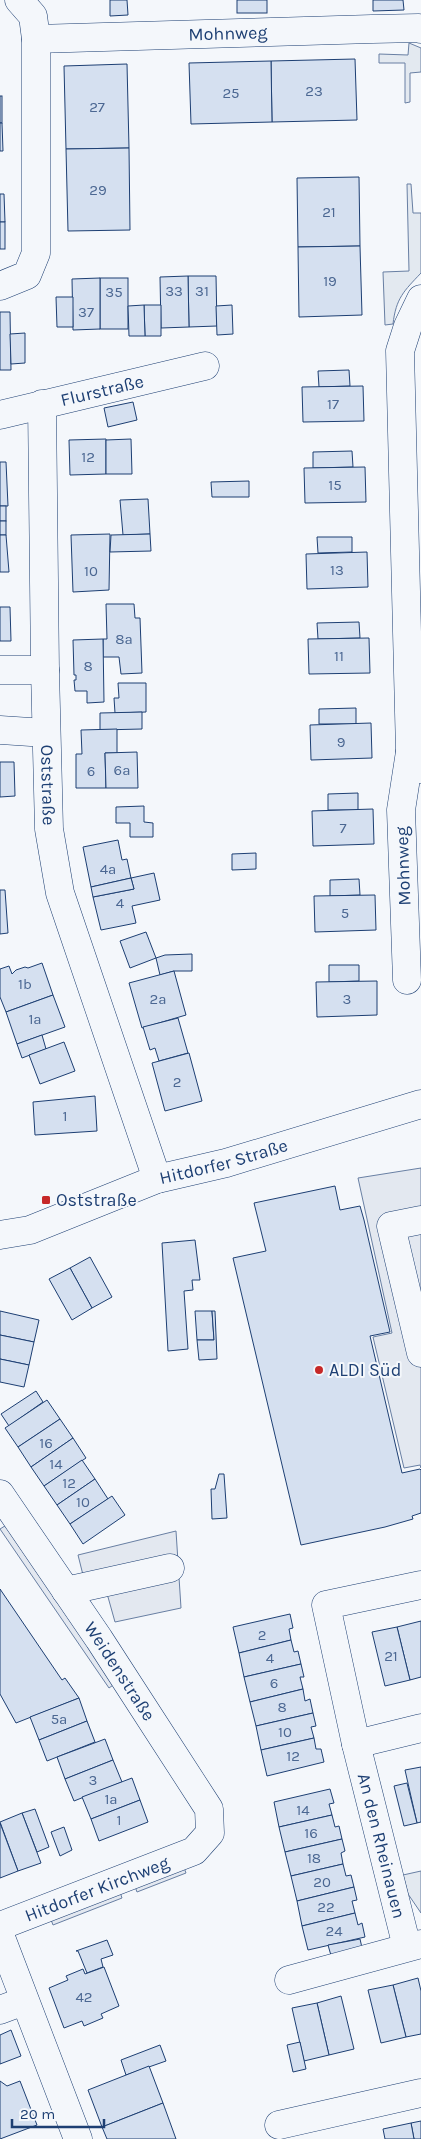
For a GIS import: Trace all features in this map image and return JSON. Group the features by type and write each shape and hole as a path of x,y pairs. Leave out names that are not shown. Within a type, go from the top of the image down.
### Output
{"street":[{"path":"0,286 27,275 36,254 36,39 33,16 18,0"},
{"name":"Mohnweg","path":"36,39 342,29 421,29"},
{"name":"Mohnweg","path":"407,980 401,810 416,760 411,430 400,351 408,326 421,299"},
{"name":"Flurstraße","path":"0,415 205,366"},
{"name":"Oststraße","path":"42,404 49,829 60,893 157,1179"},
{"path":"0,670 45,670"},
{"path":"0,730 46,733"},
{"name":"Hitdorfer Straße","path":"0,1235 30,1230 157,1179 226,1163 421,1104"},
{"path":"421,1220 391,1226 421,1353"},
{"name":"Weidenstraße","path":"0,1495 66,1591 209,1809 210,1833 194,1851"},
{"path":"66,1591 170,1568"},
{"name":"An den Rheinauen","path":"289,1980 414,1945 356,1744 326,1605 421,1585"},
{"path":"356,1744 421,1728"},
{"name":"Hitdorfer Kirchweg","path":"0,1926 194,1851"},
{"path":"0,1934 12,2005 78,2139"},
{"path":"279,2125 421,2093"}],"shaded area":[{"path":"409,43 421,48 421,72 410,73 410,102 405,103 405,63 379,63 379,54 408,55"},
{"path":"407,184 411,184 413,213 421,213 421,273 399,301 393,324 385,325 383,272 409,271"},
{"path":"421,1168 421,1468 420,1465 404,1468 373,1337 392,1333 358,1178"},
{"path":"8,1524 116,1683 109,1688 0,1529"},
{"path":"176,1531 181,1608 115,1622 108,1597 83,1575 78,1555"},
{"path":"183,1865 186,1873 137,1892 134,1884"},
{"path":"421,1871 421,1913 408,1894 403,1875"},
{"path":"119,1889 122,1898 53,1925 50,1917"}],"building":[{"path":"110,0 127,0 128,15 110,16"},
{"path":"237,0 267,0 267,13 237,13"},
{"path":"373,0 403,0 404,10 373,11"},
{"path":"355,59 357,120 272,122 271,61"},
{"path":"271,61 272,122 191,124 189,63"},
{"path":"127,64 129,148 66,149 64,66"},
{"path":"0,96 2,96 2,123 0,123"},
{"path":"0,123 2,123 3,151 0,151"},
{"path":"129,148 130,230 68,231 66,149"},
{"path":"359,177 360,246 298,247 297,178"},
{"path":"0,194 4,194 5,222 0,222"},
{"path":"0,222 5,222 5,249 0,249"},
{"path":"360,246 362,315 299,317 298,247"},
{"path":"188,276 216,276 217,326 189,327"},
{"path":"188,276 189,327 161,328 160,277"},
{"path":"100,278 128,278 128,329 100,329"},
{"path":"100,278 100,329 73,330 72,279"},
{"path":"56,297 73,297 73,327 57,327"},
{"path":"144,305 161,305 161,336 145,336"},
{"path":"144,305 145,336 129,336 128,306"},
{"path":"232,305 233,334 217,335 216,306"},
{"path":"0,312 10,312 11,370 0,370"},
{"path":"25,333 25,363 11,364 10,334"},
{"path":"349,370 350,386 319,387 318,371"},
{"path":"363,386 364,421 303,422 302,387"},
{"path":"133,402 137,420 108,427 104,408"},
{"path":"106,439 106,474 70,475 69,440"},
{"path":"131,439 132,474 106,474 106,440"},
{"path":"352,451 353,467 313,468 313,452"},
{"path":"0,462 6,462 8,506 0,506"},
{"path":"365,467 366,502 305,503 304,468"},
{"path":"249,481 249,497 212,497 211,482"},
{"path":"148,499 150,534 123,535 120,500"},
{"path":"0,506 6,506 6,521 0,521"},
{"path":"0,521 6,521 6,535 0,535"},
{"path":"110,534 109,590 73,592 71,535"},
{"path":"150,534 151,551 110,552 111,535"},
{"path":"0,535 6,535 9,572 0,572"},
{"path":"317,537 352,537 352,552 318,553"},
{"path":"367,552 368,587 307,589 306,554"},
{"path":"106,604 134,604 135,618 140,618 142,673 121,674 119,657 103,657 103,639 107,639"},
{"path":"0,607 10,607 11,641 0,641"},
{"path":"359,622 360,638 318,639 317,623"},
{"path":"369,638 370,673 309,674 308,639"},
{"path":"103,639 104,702 87,703 87,691 75,691 74,680 76,680 76,675 74,675 73,640"},
{"path":"118,683 146,683 146,712 115,713 114,698 119,698"},
{"path":"356,708 356,724 319,724 319,709"},
{"path":"142,712 142,729 100,730 100,713"},
{"path":"371,723 372,758 311,760 310,725"},
{"path":"117,729 117,753 105,753 106,788 76,788 76,754 82,754 81,730"},
{"path":"137,752 138,788 106,788 105,753"},
{"path":"0,762 14,762 15,796 0,797"},
{"path":"358,793 358,810 328,810 328,794"},
{"path":"144,806 144,822 153,823 153,837 130,837 130,823 116,823 116,807"},
{"path":"373,809 374,844 313,846 312,811"},
{"path":"118,840 122,860 127,859 131,878 91,887 83,847"},
{"path":"256,853 256,869 232,870 232,854"},
{"path":"154,873 160,900 132,906 136,923 101,930 93,897 134,889 131,878"},
{"path":"131,878 134,889 93,897 91,887"},
{"path":"359,879 360,895 330,896 330,880"},
{"path":"0,890 5,890 8,933 0,934"},
{"path":"375,895 376,930 315,932 314,896"},
{"path":"146,932 156,958 130,968 120,941"},
{"path":"192,954 192,971 174,971 160,975 156,958 165,955"},
{"path":"42,963 53,995 6,1012 0,997 0,969 9,966 12,974 16,970"},
{"path":"329,965 359,965 359,981 329,982"},
{"path":"174,971 186,1015 142,1028 129,983"},
{"path":"377,981 377,1015 317,1017 316,982"},
{"path":"53,995 65,1027 17,1044 6,1012"},
{"path":"178,1018 188,1053 159,1061 155,1048 150,1050 143,1027"},
{"path":"42,1035 46,1049 22,1058 17,1044"},
{"path":"64,1042 75,1071 40,1084 29,1055"},
{"path":"189,1053 202,1101 165,1111 152,1063"},
{"path":"95,1096 97,1131 35,1135 33,1102"},
{"name":"ALDI Süd","path":"335,1186 340,1210 360,1206 364,1220 390,1332 370,1336 402,1473 421,1470 421,1513 412,1516 413,1519 385,1527 301,1545 233,1258 266,1251 254,1203"},
{"path":"195,1240 200,1280 192,1280 193,1290 184,1291 188,1349 168,1351 162,1243"},
{"path":"90,1257 112,1297 92,1308 70,1268"},
{"path":"70,1268 92,1308 72,1320 49,1279"},
{"path":"0,1311 39,1320 34,1342 0,1335"},
{"path":"195,1311 212,1311 214,1340 197,1340"},
{"path":"212,1311 215,1311 217,1359 199,1360 197,1340 214,1340"},
{"path":"0,1335 34,1342 29,1365 0,1359"},
{"path":"0,1359 29,1365 24,1387 0,1382"},
{"path":"36,1391 43,1402 9,1426 1,1414"},
{"path":"47,1400 60,1419 18,1447 5,1428"},
{"path":"60,1419 73,1438 31,1467 18,1447"},
{"path":"73,1438 86,1458 44,1486 31,1467"},
{"path":"82,1460 95,1479 57,1505 44,1486"},
{"path":"219,1474 224,1474 227,1518 212,1519 211,1489 215,1489"},
{"path":"95,1479 108,1499 70,1524 57,1505"},
{"path":"112,1496 125,1515 83,1544 70,1524"},
{"path":"0,1589 62,1680 65,1678 79,1698 16,1723 0,1694"},
{"path":"290,1614 293,1628 289,1629 291,1640 239,1653 233,1627"},
{"path":"421,1621 421,1677 410,1680 397,1627"},
{"path":"397,1627 410,1680 385,1686 372,1632"},
{"path":"291,1640 294,1652 298,1651 301,1664 244,1677 239,1653"},
{"path":"301,1664 304,1677 300,1677 303,1689 250,1702 244,1677"},
{"path":"303,1689 305,1701 310,1699 313,1713 256,1726 250,1702"},
{"path":"79,1698 87,1721 39,1740 30,1717"},
{"path":"313,1713 316,1726 311,1727 314,1738 261,1750 256,1726"},
{"path":"87,1721 95,1742 47,1761 39,1740"},
{"path":"314,1738 316,1749 321,1749 324,1762 267,1776 261,1750"},
{"path":"105,1739 113,1760 65,1779 57,1757"},
{"path":"113,1760 122,1782 74,1801 65,1779"},
{"path":"421,1767 421,1822 417,1823 405,1770"},
{"path":"132,1778 140,1800 91,1819 82,1797"},
{"path":"407,1783 417,1823 404,1826 394,1786"},
{"path":"330,1789 334,1803 329,1804 332,1815 279,1827 274,1802"},
{"path":"140,1800 148,1822 99,1841 91,1819"},
{"path":"35,1809 49,1847 37,1852 22,1813"},
{"path":"22,1813 41,1863 18,1871 0,1822"},
{"path":"332,1815 335,1827 339,1826 342,1839 285,1852 279,1827"},
{"path":"0,1823 18,1871 0,1878"},
{"path":"64,1827 72,1850 60,1856 51,1832"},
{"path":"342,1839 345,1851 341,1853 343,1864 291,1876 285,1852"},
{"path":"343,1864 346,1876 351,1875 354,1887 297,1901 291,1876"},
{"path":"354,1887 357,1900 352,1901 355,1913 302,1926 297,1901"},
{"path":"355,1913 358,1925 362,1923 365,1937 308,1950 302,1926"},
{"path":"360,1939 363,1952 332,1959 328,1945"},
{"path":"107,1940 113,1955 101,1959 103,1967 87,1973 78,1951 76,1951"},
{"path":"104,1967 119,2006 101,2014 103,2018 84,2026 82,2021 64,2028 49,1988 68,1980 66,1976 83,1969 85,1974"},
{"path":"418,1978 421,1991 421,2034 406,2037 393,1985"},
{"path":"393,1985 406,2037 381,2043 368,1990"},
{"path":"341,1996 354,2049 329,2055 317,2003"},
{"path":"317,2003 329,2055 304,2061 292,2008"},
{"path":"11,2030 21,2056 0,2064 0,2035"},
{"path":"300,2042 306,2069 293,2072 287,2045"},
{"path":"160,2045 166,2061 126,2075 121,2060"},
{"path":"149,2066 163,2103 102,2127 88,2090"},
{"path":"0,2081 7,2086 20,2081 37,2125 0,2139"},
{"path":"163,2103 176,2139 107,2139 102,2127"},
{"path":"421,2121 421,2139 414,2139 411,2123"},
{"path":"411,2123 414,2139 385,2139 383,2129"}],"place":[{"name":"Oststraße","path":"46,1200"},
{"name":"ALDI Süd","path":"319,1370"}]}
